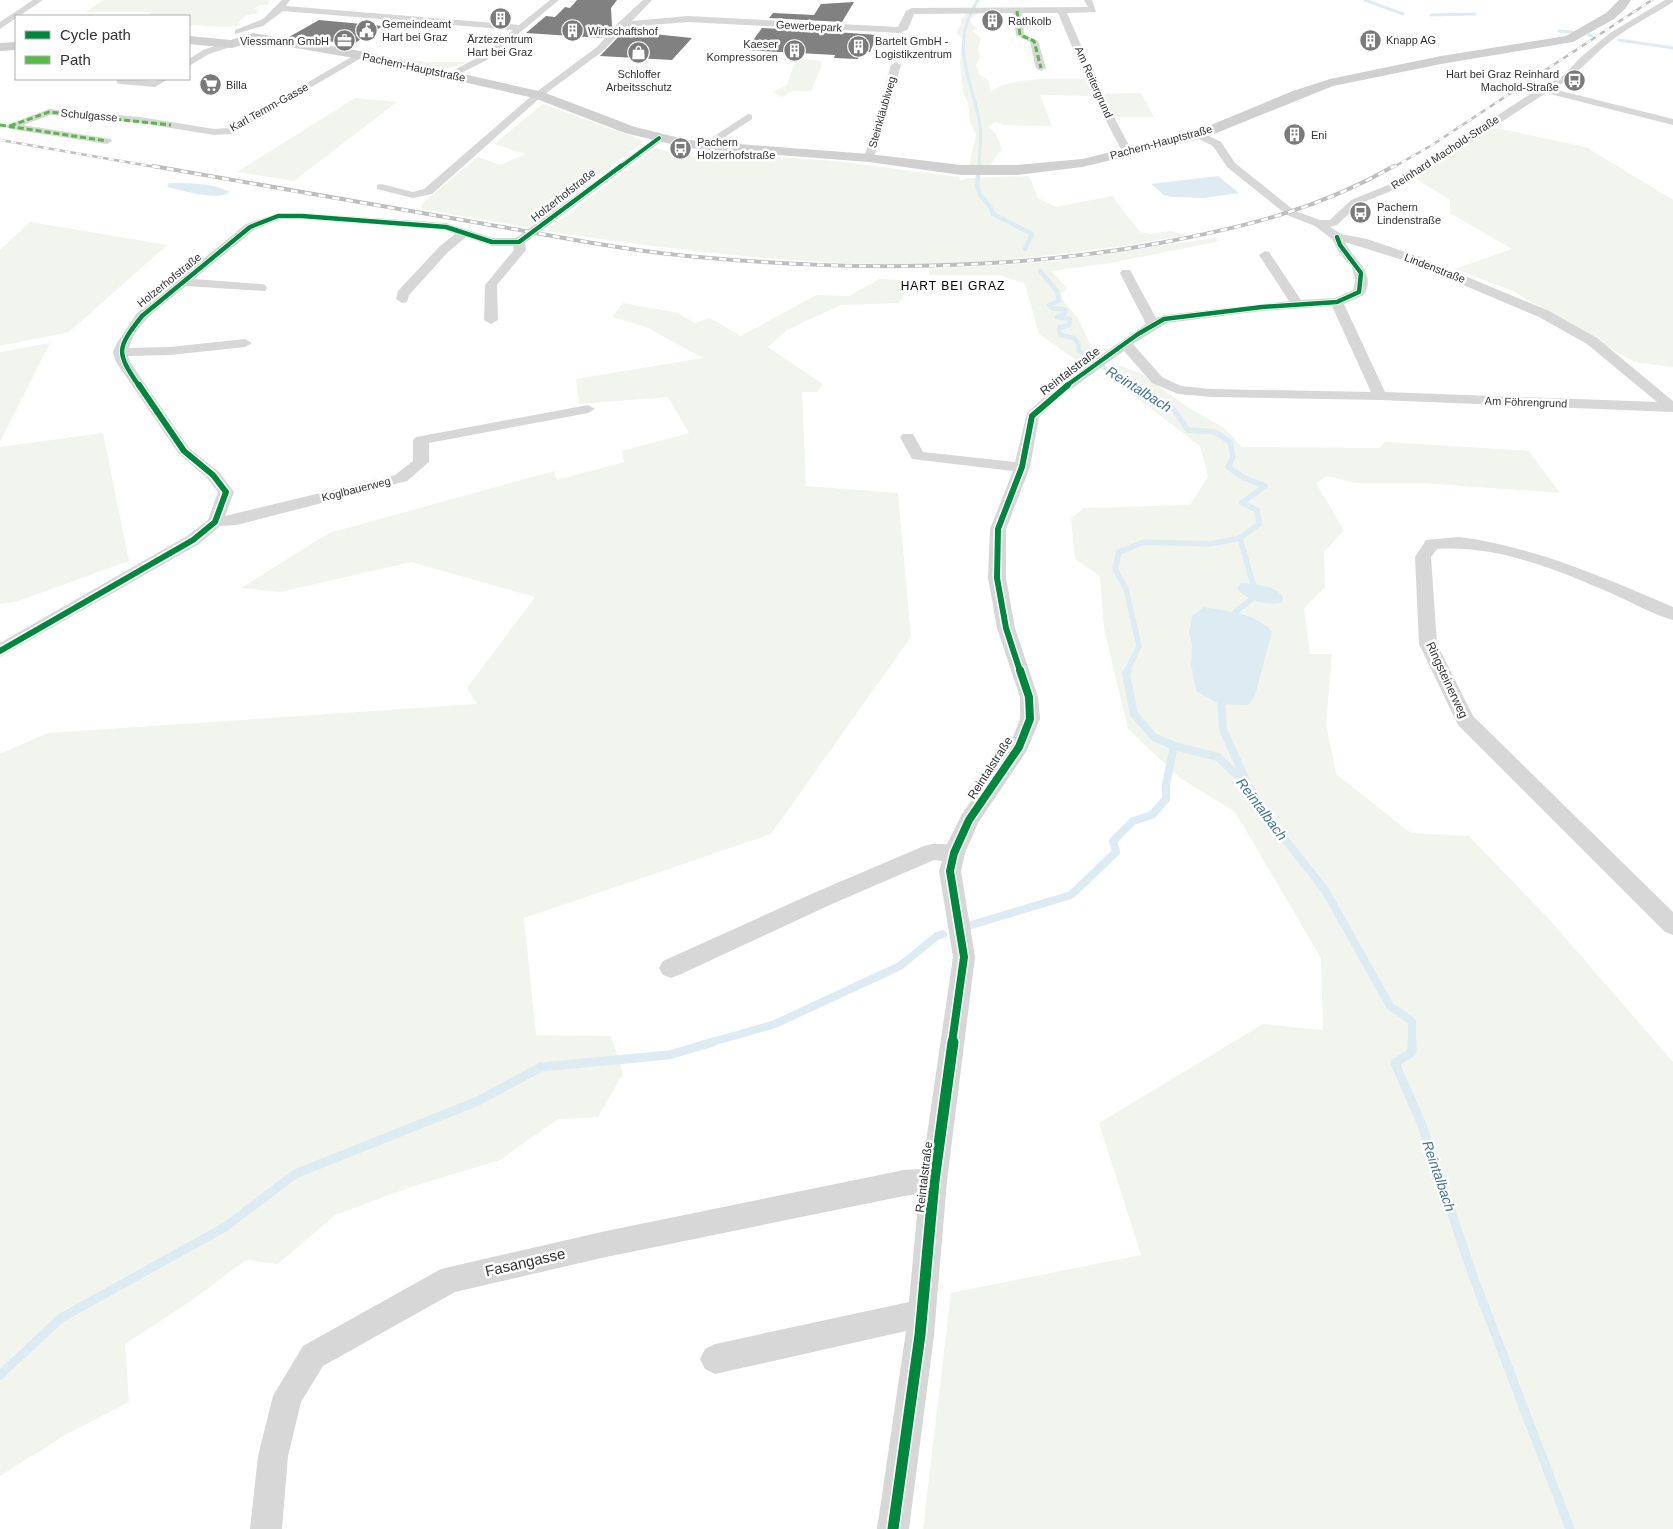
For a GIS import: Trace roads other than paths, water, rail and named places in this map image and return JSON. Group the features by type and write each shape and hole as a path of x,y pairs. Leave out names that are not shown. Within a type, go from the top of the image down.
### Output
{"main road":[{"name":"Pachern-Hauptstraße","path":"190,39 216,40 249,34 289,44 360,55 538,95 630,130 704,146 869,158 961,170 988,171 1053,168 1128,153 1199,135 1298,94 1330,83 1412,66 1569,39 1610,16 1621,7 1625,0"},
{"name":"Pachern-Hauptstraße","path":"216,40 230,44 249,34"},
{"path":"0,47 15,46"}],"street":[{"path":"16,15 39,0"},
{"path":"451,75 484,58 555,0"},
{"path":"381,186 413,196 428,192 484,146 538,95 600,49 621,25 648,0"},
{"name":"Gewerbepark","path":"621,25 688,20 893,30 905,27 909,13 912,11 1093,10 1088,0"},
{"name":"Reinhard Machold-Straße","path":"1319,224 1333,223 1355,202 1397,185 1538,93 1566,78 1613,34 1671,0"},
{"path":"249,34 284,4 521,28"},
{"path":"1017,11 1020,35 1034,41 1041,68"},
{"name":"Am Reitergrund","path":"1062,11 1097,94 1128,153"},
{"path":"1648,14 1661,16"},
{"path":"0,26 15,16"},
{"name":"Pachern-Hauptstraße","path":"206,52 216,40"},
{"name":"Pachern-Hauptstraße","path":"190,62 206,52 230,44"},
{"name":"Karl Temm-Gasse","path":"171,125 214,132 231,131 360,55"},
{"name":"Steinkläublweg","path":"869,158 896,65"},
{"path":"120,81 155,84 161,80"},
{"path":"1546,90 1673,122"},
{"name":"Schulgasse","path":"5,126 49,112 171,125"},
{"path":"704,146 748,117"},
{"name":"Schulgasse","path":"5,126 107,141"},
{"path":"231,131 246,136"},
{"name":"Lindenstraße","path":"1199,135 1217,144 1231,165 1282,206 1302,218 1319,224 1337,237 1363,242 1413,259 1544,314 1592,341 1672,408"},
{"name":"Holzerhofstraße","path":"120,352 129,333 142,316 250,227 262,220 278,216 302,216 446,227 500,244 519,242 660,138"},
{"path":"402,299 403,294 444,249 465,232"},
{"name":"Reintalstraße","path":"893,1529 904,1457 921,1314 934,1180 964,957 950,872 954,853 969,820 1019,747 1030,719 1029,697 1006,628 997,578 998,529 1022,467 1032,416 1058,392 1153,324 1164,320 1201,314 1336,302 1359,292 1362,273 1357,263 1338,243 1337,237"},
{"name":"Holzerhofstraße","path":"491,320 491,285 520,250 519,242"},
{"path":"1265,255 1297,304"},
{"path":"1126,274 1153,324"},
{"path":"183,282 261,288"},
{"path":"1336,302 1380,396"},
{"path":"0,651 193,540 215,522 226,492 213,475 184,451 123,362 120,352 170,351 245,342"},
{"name":"Am Föhrengrund","path":"1126,344 1157,380 1178,390 1672,408"},
{"name":"Koglbauerweg","path":"215,522 237,520 401,478 420,462 421,440 588,409"},
{"path":"908,437 917,456 1022,467"},
{"name":"Ringsteinerweg","path":"1673,614 1540,559 1492,548 1450,541 1432,544 1423,557 1428,644 1465,720 1673,926"},
{"path":"671,968 824,898 932,852 954,853"},
{"name":"Fasangasse","path":"266,1529 273,1456 288,1396 313,1356 451,1279 616,1242 904,1183 934,1180"},
{"path":"715,1359 921,1314"}],"waterway":[{"name":"Reintalbach","path":"978,0 969,17 963,47 968,77 980,125 979,168"},
{"path":"1365,0 1403,14"},
{"path":"1431,15 1475,14"},
{"path":"1559,31 1572,32"},
{"path":"1619,40 1673,48"},
{"name":"Reintalbach","path":"979,166 977,184 979,191 993,214 1032,234 1025,249"},
{"name":"Reintalbach","path":"1040,271 1057,291 1059,301 1049,305 1052,308 1066,310 1064,314 1057,317 1070,319 1069,325 1059,328 1060,335 1074,338 1079,344 1078,350 1101,366 1138,386"},
{"name":"Reintalbach","path":"1136,385 1174,410 1188,430 1215,432 1230,442 1233,457 1228,467 1244,478 1265,486 1242,503 1257,510 1259,524 1240,538"},
{"name":"Reintalbach","path":"1127,671 1139,646 1126,589 1115,569 1119,552 1144,542 1210,544 1240,538"},
{"path":"1233,621 1235,612 1252,599 1253,584 1240,538"},
{"name":"Reintalbach","path":"1128,670 1126,674 1134,714 1154,737 1174,746"},
{"path":"1221,696 1223,729 1246,781"},
{"path":"968,926 1071,895 1116,852 1113,841 1133,821 1152,815 1166,799 1166,785 1174,746"},
{"name":"Reintalbach","path":"1174,746 1218,757 1250,788 1261,809 1325,890 1390,1006 1412,1021 1412,1052 1395,1063 1422,1125 1473,1276 1570,1529"},
{"path":"709,1043 775,1024 900,966 937,936 943,934"},
{"path":"0,1375 61,1318 225,1227 295,1174 478,1101 541,1067 669,1055 713,1042"}],"railway":[{"path":"1392,168 1432,145 1652,0"},
{"path":"0,140 161,168"},
{"path":"153,166 645,251 756,262 872,266 930,266 1046,259 1160,243 1281,215 1338,194 1394,166"}],"place":[{"name":"Ärztezentrum Hart bei Graz","path":"500,18"},
{"name":"Rathkolb","path":"992,21"},
{"name":"Gemeindeamt Hart bei Graz","path":"366,30"},
{"name":"Wirtschaftshof","path":"572,31"},
{"name":"Knapp AG","path":"1370,40"},
{"name":"Viessmann GmbH","path":"345,41"},
{"name":"Bartelt GmbH - Logistikzentrum","path":"859,47"},
{"name":"Kaeser Kompressoren","path":"794,50"},
{"name":"Schloffer Arbeitsschutz","path":"639,53"},
{"name":"Hart bei Graz Reinhard Machold-Straße","path":"1575,80"},
{"name":"Billa","path":"210,85"},
{"name":"Eni","path":"1295,135"},
{"name":"Pachern Holzerhofstraße","path":"681,148"},
{"name":"Pachern Lindenstraße","path":"1361,213"}],"district":[{"name":"HART BEI GRAZ","path":"953,286"}]}
